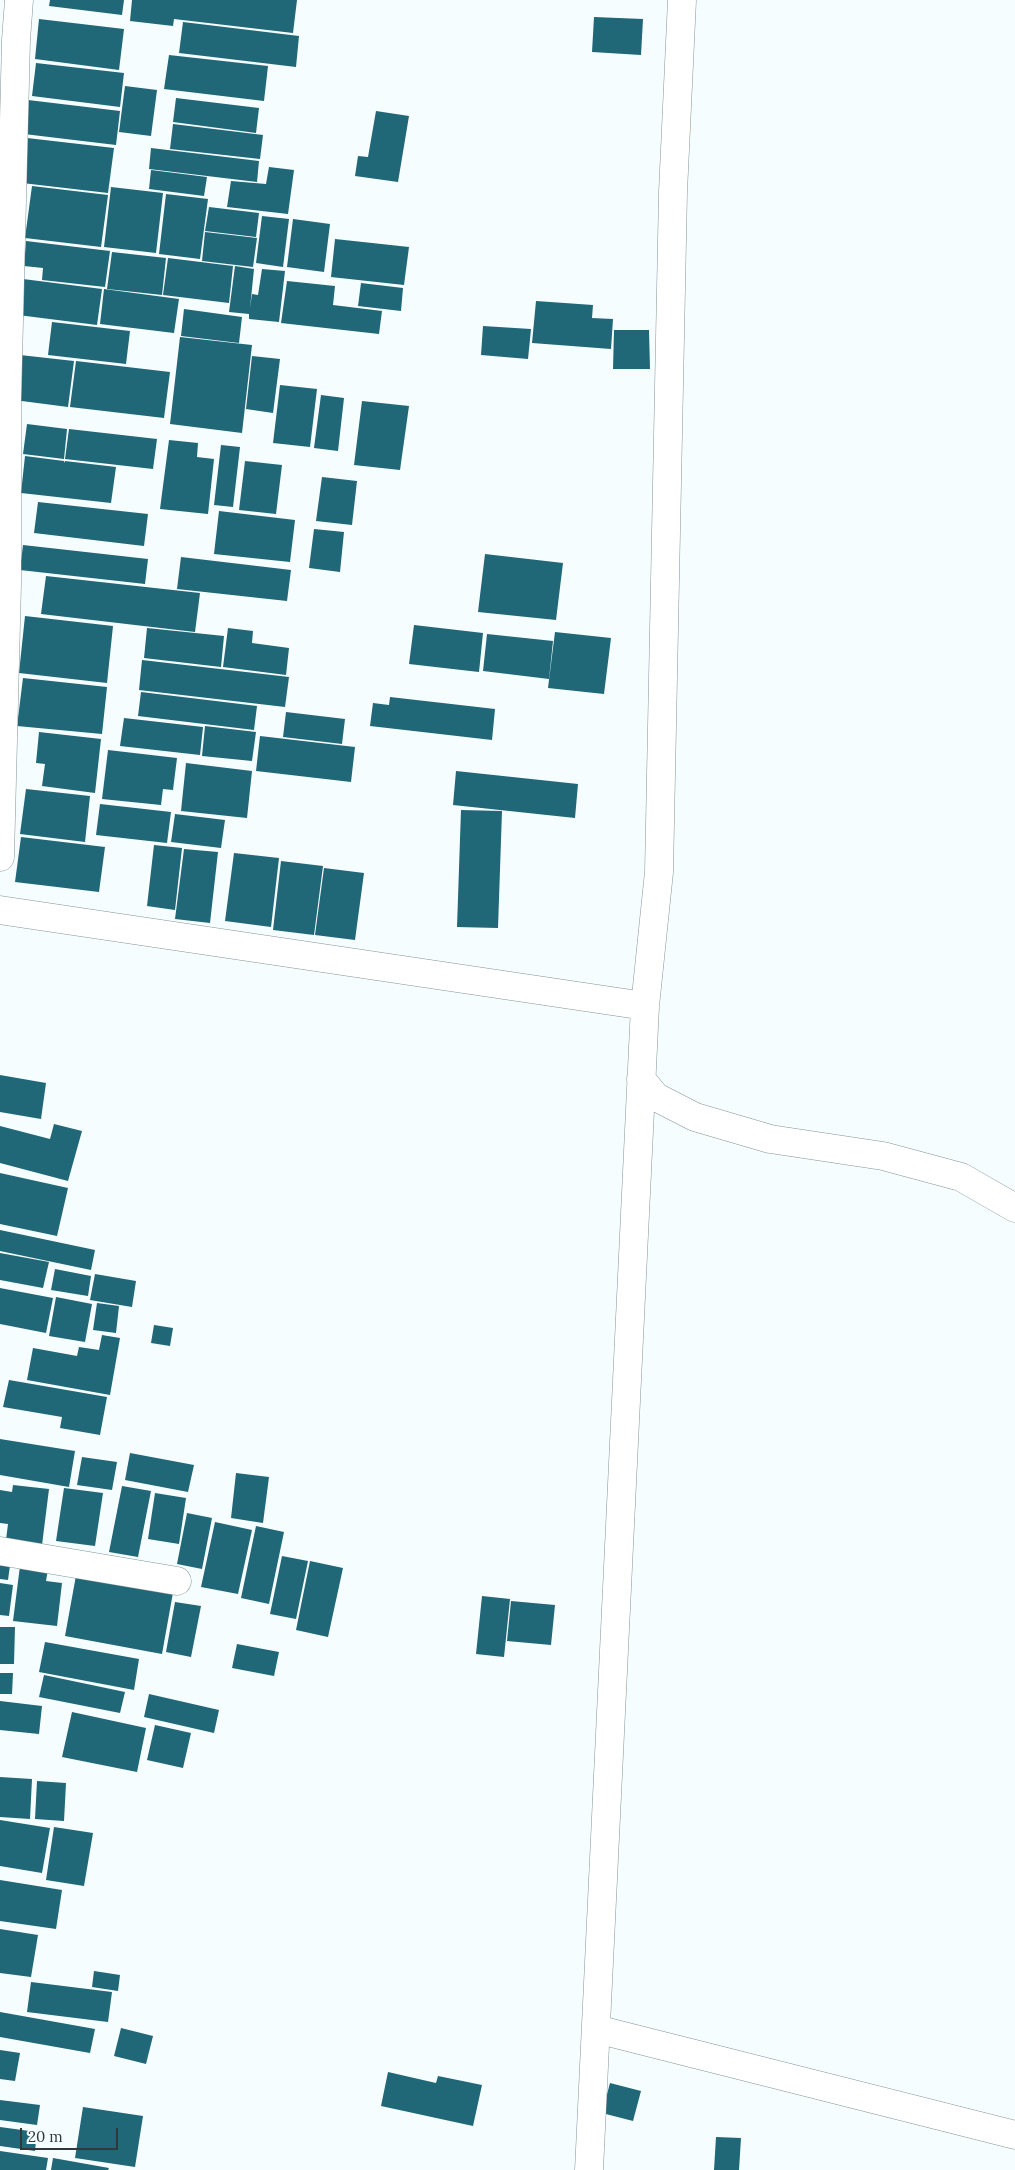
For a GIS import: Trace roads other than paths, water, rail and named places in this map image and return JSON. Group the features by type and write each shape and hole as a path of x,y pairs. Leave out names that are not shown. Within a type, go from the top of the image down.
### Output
{"street":[{"path":"0,857 7,584 7,401 16,40 19,0"},
{"path":"589,2170 641,1079 645,1006 659,872 673,192 682,0"},
{"path":"0,910 645,1006"},
{"path":"641,1079 656,1097 695,1116 770,1138 883,1156 961,1178 1015,1208"},
{"path":"0,1551 177,1581"},
{"path":"596,2029 1015,2135"}]}
